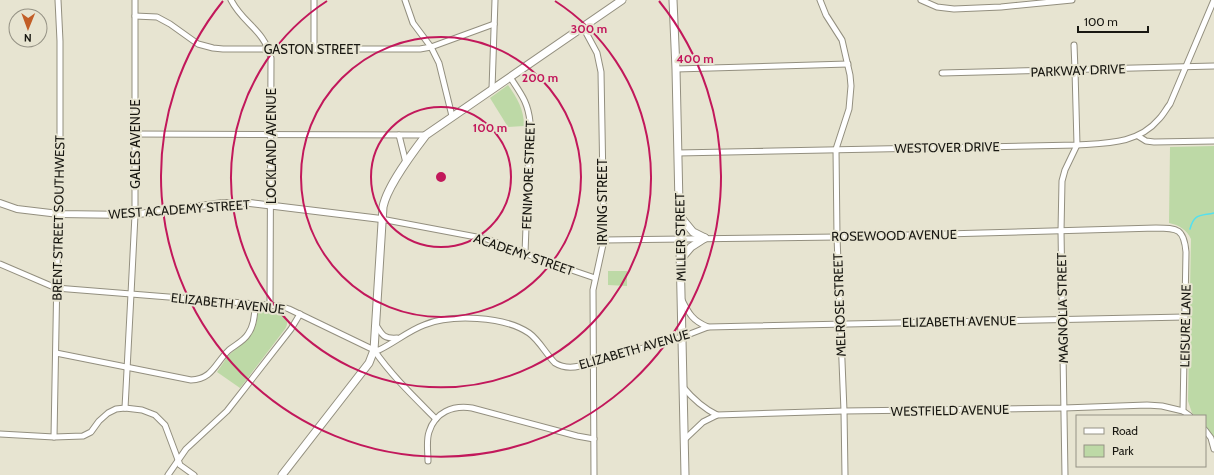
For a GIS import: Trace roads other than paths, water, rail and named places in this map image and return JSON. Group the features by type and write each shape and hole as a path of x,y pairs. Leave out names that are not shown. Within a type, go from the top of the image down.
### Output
{"main road":[{"path":"282,475 370,363 374,350 376,324 382,207 386,195 426,135 622,0"},
{"name":"MILLER STREET","path":"673,0 676,68 685,475"},
{"path":"679,215 693,232 705,238"},
{"path":"680,260 691,247 705,238"}],"street":[{"name":"BRENT STREET SOUTHWEST","path":"54,437 56,288 60,209 60,41 58,0"},
{"name":"GALES AVENUE","path":"125,408 132,294 134,215 135,0"},
{"name":"LOCKLAND AVENUE","path":"231,0 241,15 260,34 269,49 271,58 270,305"},
{"path":"314,0 314,50"},
{"path":"405,0 413,23 431,47 439,63 452,116"},
{"path":"492,90 495,0"},
{"name":"MELROSE STREET","path":"820,0 826,15 842,40 848,64 851,86 851,98 846,120 836,150 836,237 844,411 845,475"},
{"path":"921,0 937,7 954,9 1001,7 1070,0"},
{"path":"1214,0 1170,104 1160,119 1149,130 1138,136 1146,141 1154,142 1214,141"},
{"name":"GASTON STREET","path":"135,16 157,17 176,28 193,41 204,46 223,49 420,49 431,47 494,24"},
{"name":"IRVING STREET","path":"583,27 597,53 600,72 604,240 593,290 594,475"},
{"path":"1074,45 1077,145"},
{"path":"676,68 848,64"},
{"name":"PARKWAY DRIVE","path":"942,73 1214,66"},
{"name":"FENIMORE STREET","path":"510,77 526,102 530,122 525,253"},
{"path":"135,134 426,135"},
{"path":"399,135 406,163"},
{"name":"WESTOVER DRIVE","path":"678,153 1077,145 1114,143 1138,136"},
{"name":"MAGNOLIA STREET","path":"1065,475 1061,231 1062,181 1064,170 1077,145"},
{"name":"WEST ACADEMY STREET","path":"0,203 17,209 59,214 134,215 223,203 250,203 381,219"},
{"name":"ACADEMY STREET","path":"381,219 487,239 595,278"},
{"name":"ROSEWOOD AVENUE","path":"604,240 836,237 1167,228 1181,233"},
{"name":"LEISURE LANE","path":"1181,233 1185,241 1186,252 1183,411"},
{"name":"ELIZABETH AVENUE","path":"0,264 56,288 270,305 285,308 374,350 379,350 387,346 398,338 425,324 456,318 490,320 511,325 528,332 559,365 573,367 682,337 708,327 1185,317"},
{"name":"ELIZABETH AVENUE","path":"681,300 687,311 696,321 708,327"},
{"path":"56,353 127,368 198,380 211,373 228,351 248,335 253,325 255,304"},
{"path":"168,475 186,449 227,411 291,329 300,314"},
{"path":"376,324 384,336 390,339 398,338"},
{"path":"374,350 382,362 436,418"},
{"path":"683,387 706,410 717,415"},
{"name":"WESTFIELD AVENUE","path":"684,440 703,422 717,415 844,411 1064,408 1147,404 1183,411"},
{"path":"428,460 429,432 436,418 450,408 464,406 594,439"},
{"path":"0,434 78,437 87,435 108,413 116,409 125,408 142,410 155,415 165,425 180,465 194,475"},
{"path":"1183,411 1189,415"},
{"path":"1206,432 1214,448"}],"waterway":[{"path":"1190,229 1196,218 1202,215 1214,213"}]}
